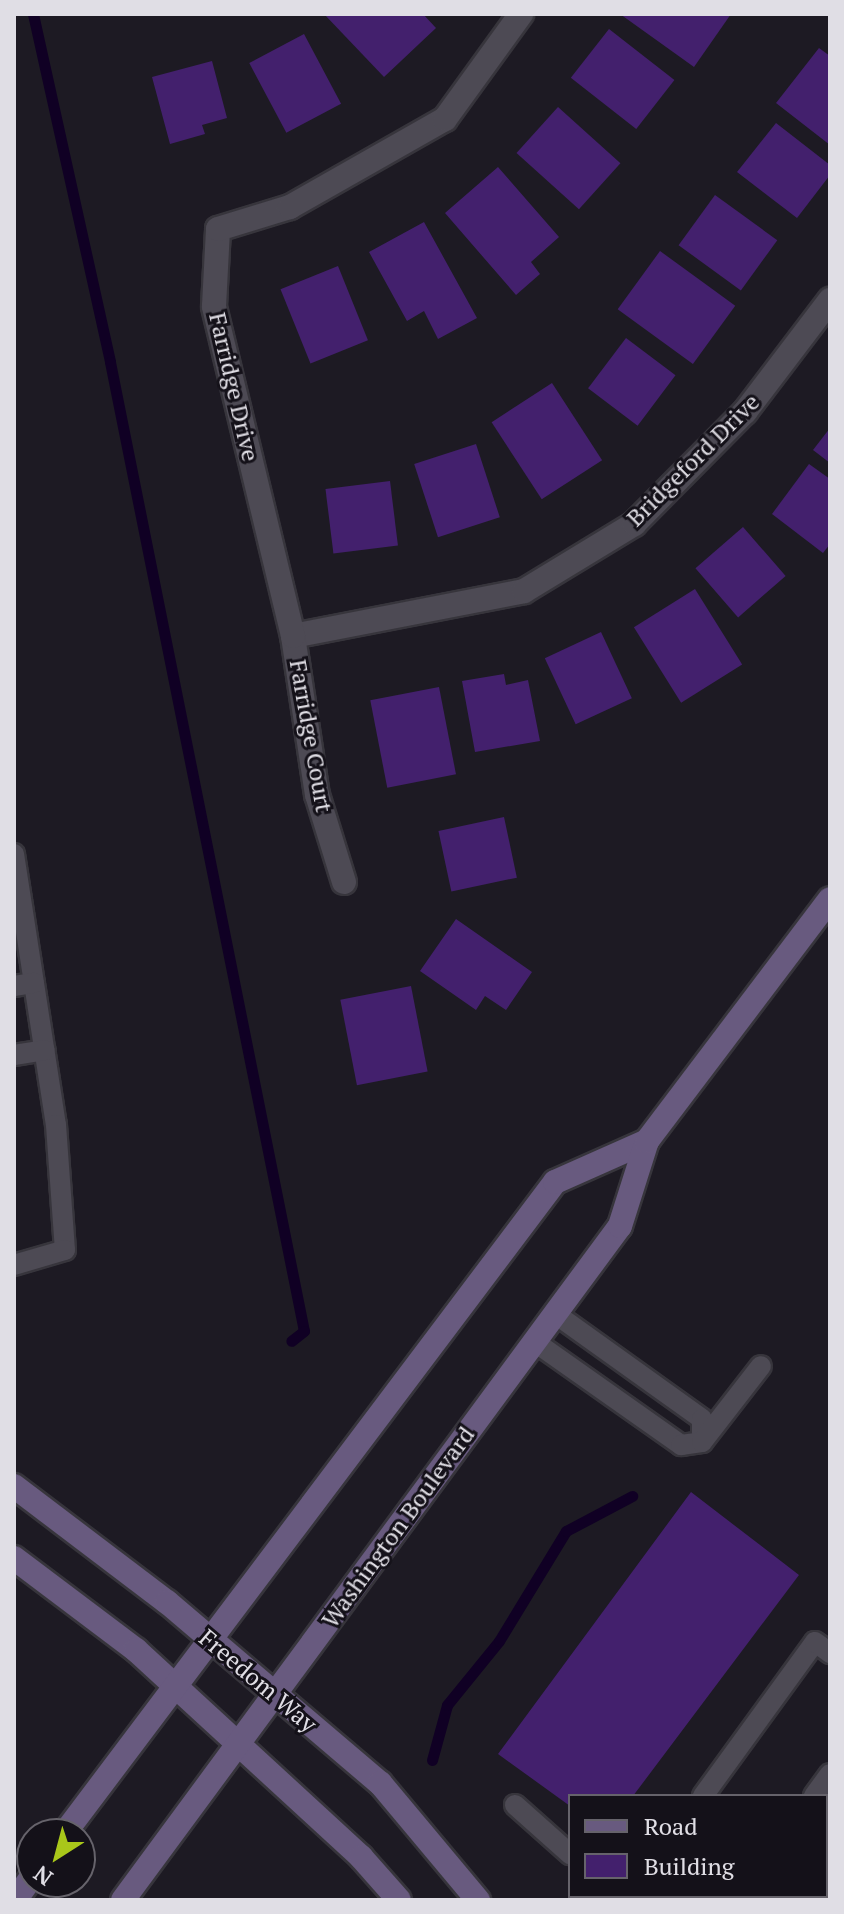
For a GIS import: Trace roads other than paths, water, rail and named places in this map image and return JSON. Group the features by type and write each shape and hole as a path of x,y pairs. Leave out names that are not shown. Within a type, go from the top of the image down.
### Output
{"main road":[{"name":"Washington Boulevard","path":"123,1900 620,1226 647,1141 830,899"},
{"name":"Washington Boulevard","path":"76,1818 555,1182 647,1141"},
{"name":"Freedom Way","path":"14,1486 167,1602 380,1783 478,1900"},
{"path":"14,1558 175,1686 361,1857 399,1900"}],"street":[{"name":"Farridge Drive","path":"293,636 214,306 218,229 290,207 445,119 521,14"},
{"name":"Bridgeford Drive","path":"293,636 524,591 634,524 745,412 830,300"},
{"name":"Farridge Court","path":"293,636 317,795 344,882"}],"lane":[{"path":"14,854 24,984 45,1050 65,1250 14,1265"},
{"path":"14,1055 45,1050"},
{"path":"557,1315 702,1419 702,1442"},
{"path":"535,1342 681,1445 702,1442 761,1366"},
{"path":"704,1794 815,1642 830,1653"},
{"path":"815,1794 830,1774"},
{"path":"515,1805 568,1852"}],"waterway":[{"path":"33,14 110,362 304,1331 291,1341"},
{"path":"432,1760 447,1705 499,1641 566,1531 632,1496"}]}
